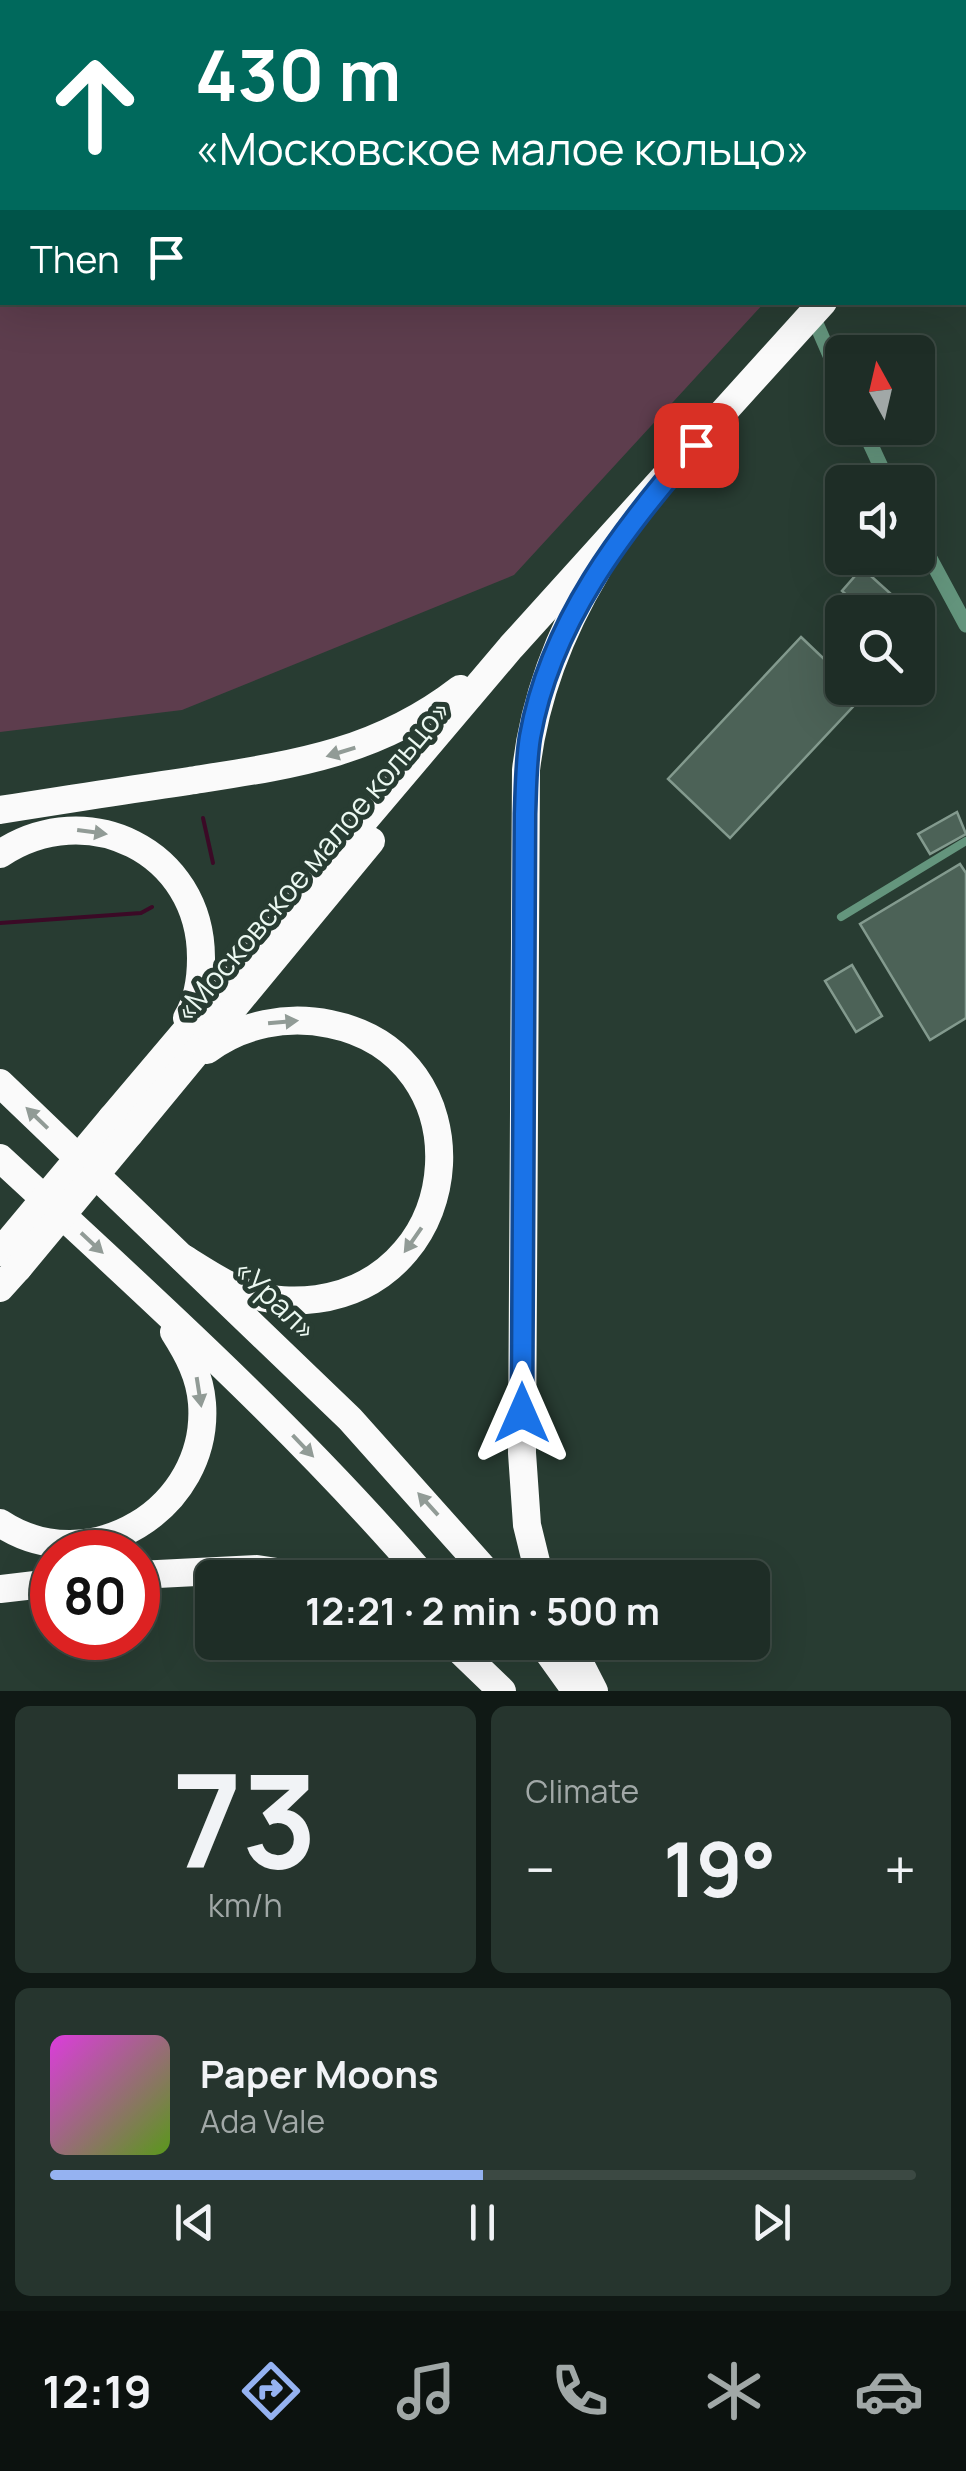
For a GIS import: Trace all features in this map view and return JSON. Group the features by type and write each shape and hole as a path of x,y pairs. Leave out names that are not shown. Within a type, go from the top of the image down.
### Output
{"highway":[{"name":"«Московское малое кольцо»","path":"163,1076 512,647 817,308"},
{"name":"«Московское малое кольцо»","path":"6,1269 121,1126 672,472"},
{"path":"536,1560 528,1525 522,1453 526,770 537,704 548,671 606,554"},
{"path":"0,810 280,767 350,750 379,740 439,706 512,647"},
{"path":"0,854 21,840 44,833 92,831 133,844 173,876 196,923 201,969 192,1010 163,1076"},
{"path":"163,1076 250,1028 292,1020 349,1028 380,1042 403,1061 422,1089 439,1140 438,1179 426,1222 386,1273 359,1289 305,1301 279,1300 251,1295 183,1258"},
{"name":"«Урал»","path":"0,1082 350,1419 476,1560"},
{"path":"0,1158 242,1384 410,1560"},
{"path":"0,1523 36,1540 60,1544 105,1540 152,1517 183,1483 200,1437 202,1404 198,1378 170,1324 133,1280"},
{"path":"160,1574 195,1572"},
{"path":"0,1589 30,1586"},
{"path":"470,1660 502,1691"},
{"path":"493,1660 517,1691"},
{"path":"554,1660 576,1691"},
{"path":"578,1660 594,1691"}],"street":[{"path":"817,308 826,335"},
{"path":"935,568 966,625"}],"lane":[{"path":"840,917 966,841"}],"shaded area":[{"path":"0,305 762,305 514,575 182,710 0,732"}],"building":[{"path":"856,575 870,575 892,595 847,595 842,591"},
{"path":"801,637 825,660 825,705 855,705 730,838 668,779"},
{"path":"957,812 966,834 930,854 918,834"},
{"path":"960,864 966,873 966,1018 930,1040 860,924"},
{"path":"852,965 882,1016 856,1032 825,981"}],"waterway":[{"path":"203,818 213,863"},
{"path":"0,923 141,913 152,907"}],"route":[{"path":"522,1413 525,814 530,738 548,671 591,580 606,554 696,445"}]}
